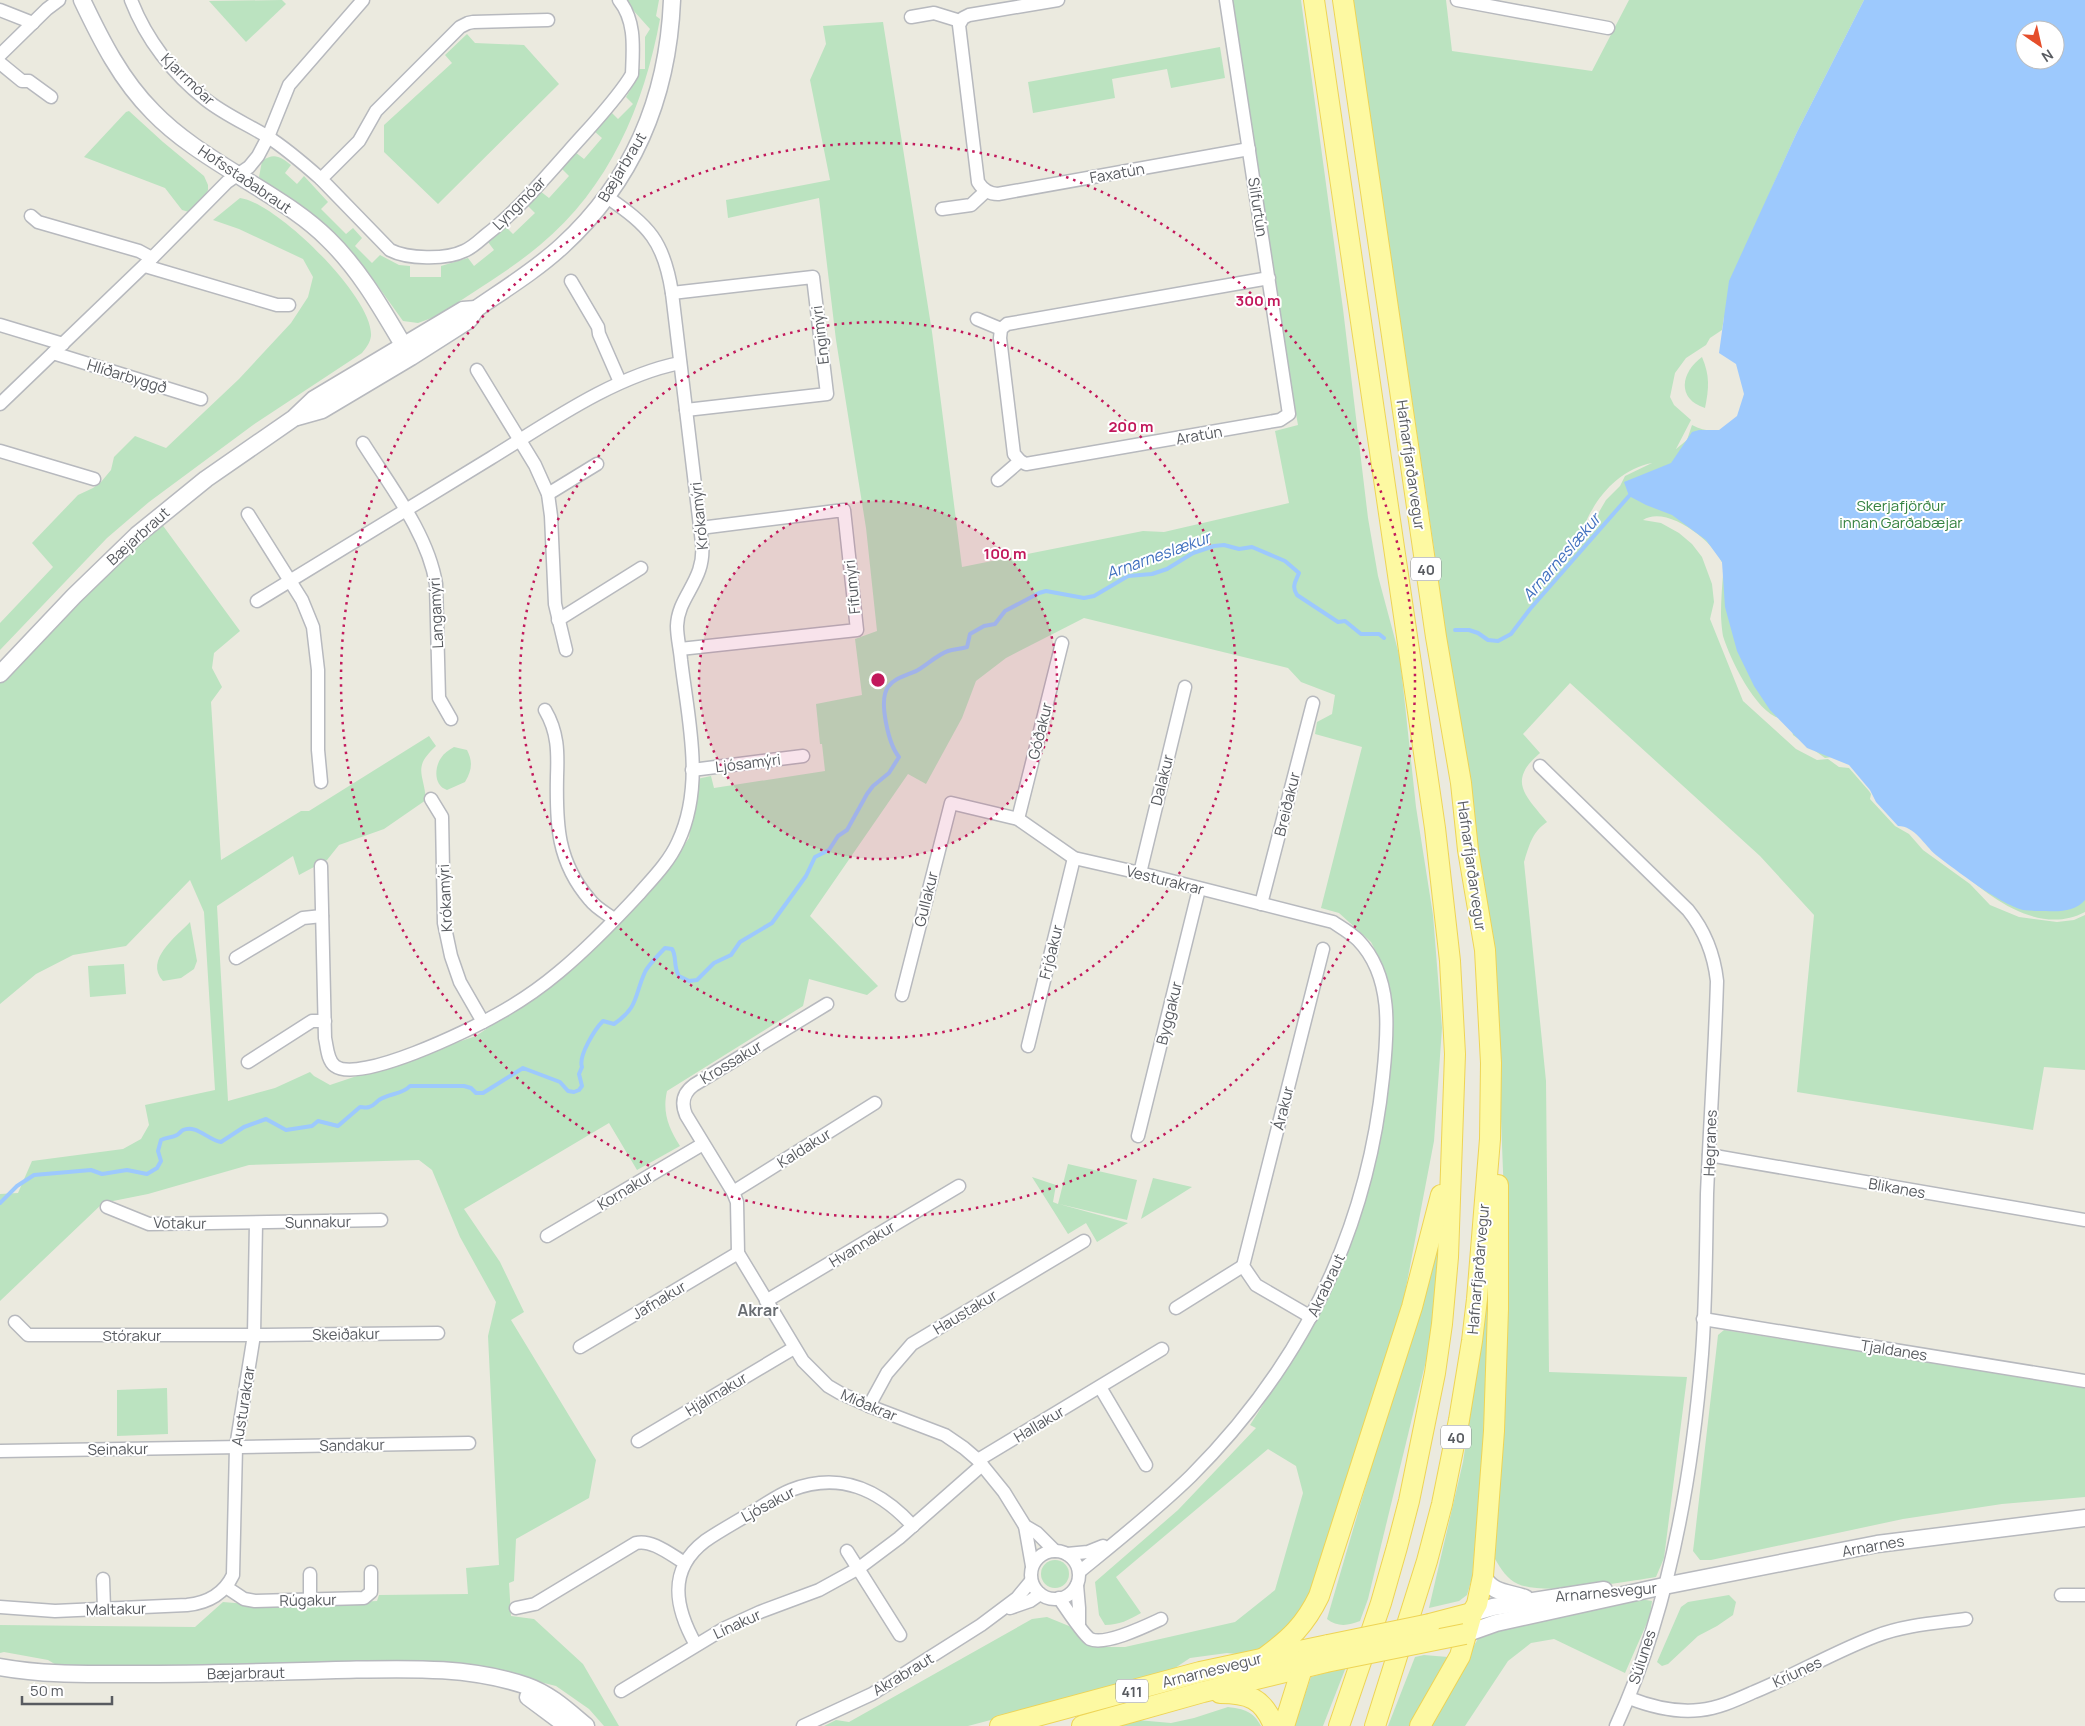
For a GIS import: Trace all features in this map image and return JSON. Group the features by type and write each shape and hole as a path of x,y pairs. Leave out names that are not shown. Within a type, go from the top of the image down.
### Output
{"main road":[{"name":"Hafnarfjarðarvegur","path":"1314,0 1441,873 1453,1007 1455,1054 1448,1257 1435,1373 1409,1501 1397,1548 1378,1612 1339,1726"},
{"name":"Hafnarfjarðarvegur","path":"1343,0 1436,637 1461,783 1468,850 1485,950 1491,1063 1490,1139 1474,1324 1459,1420 1442,1504 1427,1561 1374,1726"},
{"path":"1284,1726 1305,1658 1319,1596 1412,1307 1436,1218 1453,1137"},
{"path":"1420,1726 1460,1656 1465,1634 1477,1604 1483,1576 1494,1431 1498,1308 1498,1184 1490,1139"},
{"path":"1264,1658 1284,1643 1304,1624 1319,1596"},
{"name":"Arnarnesvegur","path":"1327,1654 1472,1613"},
{"name":"Arnarnesvegur","path":"1082,1726 1203,1692 1305,1658 1465,1634"},
{"name":"Arnarnesvegur","path":"1000,1726 1200,1672 1264,1658 1305,1658"},
{"path":"1203,1692 1237,1693 1249,1696 1265,1708 1274,1726"}],"street":[{"path":"0,55 59,0"},
{"name":"Hofsstaðabraut","path":"82,0 119,70 153,112 207,155 304,218 328,238 359,274 407,351"},
{"name":"Kjarrmóar","path":"131,0 144,28 159,52 179,75 206,100 231,117 268,137"},
{"path":"0,404 149,262 227,182 239,176 249,167 258,156 268,137 289,85 363,0"},
{"name":"Lyngmóar","path":"268,137 296,156 321,179 390,250 402,255 434,257 457,254 467,250 499,225 521,204 592,125 630,79 632,74 633,33 629,16 619,0"},
{"name":"Bæjarbraut","path":"0,674 74,596 137,535 206,479 294,418 314,399 407,351 462,310 476,309 521,279 556,251 607,197 631,156 657,99 668,45 672,0"},
{"path":"960,21 969,15 1058,0"},
{"name":"Silfurtún","path":"1226,0 1289,414"},
{"path":"1457,0 1519,6 1608,28"},
{"path":"0,10 33,23"},
{"path":"911,17 934,12 960,21"},
{"path":"321,179 359,141 376,111 460,27 473,22 548,20"},
{"path":"942,209 971,205 986,191 978,182 959,34 960,21"},
{"path":"0,63 22,81 29,81 51,97"},
{"name":"Faxatún","path":"986,191 998,194 1249,149"},
{"name":"Krókamýri","path":"321,866 325,1038 332,1063 339,1068 349,1071 388,1062 462,1033 518,1001 559,972 614,919 664,866 678,843 691,805 693,792 677,626 683,604 699,574 703,560 700,528 672,293 666,260 650,232 636,218 607,197"},
{"path":"31,216 38,222 139,251 149,262 277,305 289,305"},
{"name":"Engimýri","path":"672,293 813,277 816,296 827,394 686,410"},
{"path":"998,480 1020,461 1014,454 1000,338 1001,329 1011,322 1269,278"},
{"path":"570,281 598,327 599,334 620,382"},
{"path":"977,319 1001,329"},
{"name":"Hlíðarbyggð","path":"0,325 58,348 202,399"},
{"path":"257,601 519,440 620,382 651,369 680,362"},
{"path":"477,370 535,465 548,494 551,516 555,604 566,650"},
{"name":"Aratún","path":"1020,461 1026,464 1046,461 1280,420 1289,414"},
{"name":"Langamýri","path":"364,443 405,510 424,545 433,569 439,698 451,719"},
{"path":"0,451 94,479"},
{"path":"548,494 597,464"},
{"name":"Fífumýri","path":"680,649 857,630 844,510 700,528"},
{"path":"248,514 302,600 313,627 318,670 318,750 321,782"},
{"path":"558,620 641,568"},
{"name":"Góðakur","path":"1018,819 1062,643"},
{"name":"Dalakur","path":"1140,873 1185,687"},
{"name":"Breiðakur","path":"1261,904 1313,704"},
{"path":"545,710 553,722 557,740 557,814 563,854 569,870 591,902 614,919"},
{"name":"Ljósamýri","path":"692,770 803,756"},
{"name":"Hegranes","path":"1540,766 1681,902 1696,920 1708,943 1716,968 1703,1319 1697,1407 1689,1472 1673,1554 1664,1586"},
{"name":"Krókamýri","path":"431,799 442,817 444,923 451,956 460,982 483,1022"},
{"name":"Vesturakrar","path":"951,803 1018,819 1074,858 1333,922 1358,940 1374,962"},
{"name":"Gullakur","path":"902,995 951,803"},
{"name":"Frjóakur","path":"1028,1046 1074,858"},
{"name":"Byggakur","path":"1138,1136 1199,889"},
{"path":"236,958 303,918 322,916"},
{"name":"Árakur","path":"1243,1266 1323,949"},
{"name":"Akrabraut","path":"1078,1578 1114,1541 1166,1499 1210,1456 1240,1422 1285,1362 1326,1288 1345,1244 1374,1143 1385,1061 1386,1006 1383,983 1374,962"},
{"name":"Krossakur","path":"703,1144 683,1108 685,1095 690,1088 827,1004"},
{"path":"248,1062 312,1021 325,1021"},
{"name":"Kaldakur","path":"733,1192 875,1104"},
{"name":"Miðakrar","path":"703,1144 733,1192 737,1202 738,1253 794,1348 808,1366 828,1386 868,1406 945,1435 980,1462 1004,1492 1025,1526 1032,1566"},
{"name":"Kornakur","path":"547,1236 703,1144"},
{"name":"Blikanes","path":"1709,1155 2085,1220"},
{"name":"Hvannakur","path":"766,1301 959,1186"},
{"name":"Votakur","path":"107,1207 149,1224 256,1223"},
{"name":"Sunnakur","path":"256,1223 381,1220"},
{"name":"Austurakrar","path":"226,1587 233,1575 236,1447 254,1335 256,1223"},
{"name":"Haustakur","path":"868,1406 887,1373 912,1344 1084,1242"},
{"name":"Jafnakur","path":"580,1347 738,1253"},
{"path":"1176,1308 1243,1266 1256,1285 1311,1317"},
{"name":"Tjaldanes","path":"1703,1319 2085,1381"},
{"name":"Stórakur","path":"15,1322 28,1334 254,1335"},
{"name":"Skeiðakur","path":"254,1335 438,1333"},
{"name":"Hjálmakur","path":"638,1441 794,1348"},
{"name":"Hallakur","path":"980,1462 1162,1348"},
{"path":"1100,1388 1146,1465"},
{"name":"Sandakur","path":"236,1447 469,1443"},
{"name":"Seinakur","path":"0,1451 236,1447"},
{"name":"Línakur","path":"621,1691 743,1619 800,1598 859,1568 912,1526 980,1462"},
{"name":"Ljósakur","path":"696,1645 683,1621 678,1603 679,1584 685,1563 698,1546 712,1536 783,1494 811,1484 834,1482 862,1488 892,1505 912,1526"},
{"name":"Arnarnes","path":"1664,1586 1877,1544 2085,1518"},
{"name":"Miðakrar","path":"1025,1526 1037,1533 1061,1553"},
{"path":"516,1608 535,1604 636,1543 643,1541 685,1563"},
{"name":"Akrabraut","path":"1061,1553 1088,1552 1114,1541"},
{"path":"847,1552 859,1568 900,1635"},
{"path":"1078,1578 1066,1596 1059,1598 1046,1597 1034,1588 1031,1581 1032,1566 1041,1555 1061,1553 1073,1559 1078,1578 1079,1624"},
{"name":"Rúgakur","path":"226,1587 244,1599 255,1601 367,1597 371,1592 371,1572"},
{"path":"310,1574 310,1600"},
{"path":"1483,1576 1486,1583 1498,1591 1532,1600"},
{"path":"103,1579 104,1610"},
{"name":"Akrabraut","path":"803,1726 872,1694 999,1613 1017,1598 1031,1581"},
{"name":"Arnarnesvegur","path":"1472,1613 1532,1600 1632,1587 1664,1586"},
{"name":"Arnarnesvegur","path":"1465,1634 1496,1623 1664,1586"},
{"name":"Súlunes","path":"1616,1726 1629,1698 1664,1586"},
{"name":"Maltakur","path":"0,1607 55,1611 195,1604 211,1599 226,1587"},
{"name":"Akrabraut","path":"999,1613 1030,1601 1040,1594"},
{"path":"2061,1595 2085,1595"},
{"path":"1059,1598 1090,1638 1098,1641 1141,1628 1161,1619"},
{"name":"Kríunes","path":"1629,1698 1650,1706 1675,1710 1715,1708 1764,1688 1877,1636 1902,1628 1966,1619"},
{"name":"Bæjarbraut","path":"0,1667 24,1671 72,1674 201,1674 409,1668 450,1671 491,1677 528,1687 560,1704 586,1726"},
{"name":"Bæjarbraut","path":"491,1677 523,1693 568,1726"}],"green space":[{"path":"282,0 286,4 246,42 209,1"},
{"path":"624,0 659,0 656,16 660,19 644,83 633,114 620,143 604,171 586,198 540,245 437,316 418,323 403,321 365,268 340,240 259,177 262,161 266,158 274,156 281,158 291,165 285,173 297,184 304,176 328,202 321,209 346,234 353,228 362,238 355,246 372,263 380,255 399,265 410,266 410,277 441,277 441,266 468,258 474,266 494,250 488,242 506,227 513,234 535,213 528,206 540,191 549,198 569,176 561,168 575,152 584,159 602,138 594,131 611,112 618,119 633,104 626,97 634,84 636,69 645,69 645,37 650,29"},
{"path":"1230,0 1301,0 1343,309 1368,518 1378,576 1400,658 1416,807 1433,915 1442,1028 1434,1141 1404,1298 1367,1431 1314,1596 1273,1645 1246,1655 1227,1653 1190,1658 1172,1670 1155,1676 968,1726 824,1726 836,1720 849,1722 1032,1619 1047,1617 1069,1626 1101,1647 1125,1647 1235,1622 1275,1590 1303,1493 1296,1466 1268,1449 1116,1577 1141,1613 1124,1622 1105,1625 1099,1615 1095,1582 1178,1510 1256,1428 1250,1425 1311,1330 1365,1196 1389,1088 1390,1001 1382,964 1371,942 1339,913 1321,908 1362,747 1315,734 1317,722 1332,714 1335,695 1301,682 1288,668 1084,618 1006,658 976,681 962,718 926,784 908,774 810,916 878,986 867,995 809,979 803,1006 667,1091 666,1113 680,1146 637,1170 609,1123 464,1209 500,1262 524,1312 511,1320 596,1460 589,1498 516,1539 514,1581 509,1583 511,1616 534,1619 583,1664 619,1726 604,1726 589,1709 556,1686 492,1670 58,1666 48,1660 4,1652 0,1653 0,1625 195,1627 223,1602 273,1606 377,1601 379,1595 468,1594 466,1568 499,1565 488,1336 496,1302 460,1237 432,1170 419,1160 249,1165 148,1194 103,1203 0,1301 0,1194 18,1193 32,1161 123,1149 141,1139 149,1125 145,1105 215,1090 204,912 190,880 126,946 73,955 36,974 0,1004 0,681 60,617 161,523 240,631 214,653 212,668 222,687 211,702 221,860 301,811 309,811 429,736 436,746 424,760 421,771 426,800 384,829 339,845 327,860 299,875 293,856 217,906 228,1101 275,1088 310,1072 330,1085 476,1036 568,973 660,881 689,838 697,779 711,776 714,788 825,771 816,704 862,695 855,639 877,631 866,528 836,340 819,198 728,218 726,200 830,180 810,80 826,44 823,26 883,22 932,332 962,567 1143,531 1164,532 1289,503 1275,431 1298,425 1276,305"},
{"path":"1353,0 1446,0 1452,51 1592,71 1629,0 1864,0 1797,132 1770,192 1801,132 2015,33 2015,70 2065,70 2065,20 2042,20 2085,0 2085,912 2068,918 2033,917 2000,902 1958,869 1864,769 1832,757 1825,758 1793,735 1791,726 1784,719 1774,716 1764,709 1755,698 1746,686 1732,659 1723,636 1721,616 1724,568 1719,557 1702,537 1690,528 1665,517 1653,516 1643,520 1661,523 1679,533 1692,544 1702,557 1712,584 1714,602 1710,619 1743,701 1796,749 1817,760 1828,759 1839,767 1849,768 1869,791 1871,794 1870,799 1895,826 1909,834 1923,850 1970,884 1990,905 2019,917 2057,922 2074,920 2085,915 2085,1070 2044,1067 2033,1130 1797,1092 1814,915 1760,856 1570,683 1523,734 1540,753 1524,772 1523,788 1526,796 1547,822 1534,835 1524,862 1546,1081 1549,1372 1687,1377 1664,1558 1656,1577 1585,1587 1547,1589 1518,1584 1507,1577 1495,1559 1504,1197 1500,1093 1438,601 1434,549","holes":["1724,317 1754,395 1735,427 1713,430 1697,428 1692,425 1687,440 1676,449 1691,420 1674,405 1670,397 1675,373 1686,358 1706,345 1710,338 1722,330","1652,463 1625,476 1620,486 1606,500 1599,512 1595,527 1585,538 1581,546 1563,561 1560,559 1580,534 1590,513 1610,486 1633,469"]},
{"path":"467,34 475,43 524,45 559,84 438,204 384,152 384,125 452,63 445,55"},
{"path":"1220,47 1225,78 1171,88 1167,69 1112,79 1115,98 1033,113 1028,82"},
{"path":"129,111 204,176 208,190 204,197 189,212 182,210 165,188 84,157"},
{"path":"240,198 256,204 276,216 298,233 320,254 357,299 368,319 371,336 369,343 362,353 253,425 149,502 107,538 0,650 0,623 53,567 32,543 78,495 101,482 111,470 114,457 135,436 166,448 239,379 291,323 308,297 313,277 303,259 239,229 213,220"},
{"path":"1702,357 1708,382 1705,408 1689,398 1685,385 1686,377 1690,370"},
{"path":"454,747 467,750 471,762 470,770 465,782 447,790 440,785 436,771 444,755"},
{"path":"190,922 197,961 194,969 181,978 163,981 158,973 157,965 160,957 170,942"},
{"path":"124,964 126,994 90,997 88,966"},
{"path":"1068,1164 1137,1180 1127,1220 1059,1204 1128,1223 1097,1242 1086,1223 1068,1234 1032,1177 1056,1185 1053,1202 1058,1204"},
{"path":"1153,1178 1192,1187 1141,1219"},
{"path":"1440,1231 1433,1332 1368,1599 1360,1621 1347,1625 1331,1622 1327,1619"},
{"path":"1485,1267 1490,1282 1482,1464 1472,1578 1467,1595 1459,1601 1429,1608 1463,1462 1477,1370"},
{"path":"1724,1330 2085,1386 2085,1497 2002,1504 1903,1519 1711,1560 1700,1560 1693,1551 1718,1335"},
{"path":"167,1388 168,1434 117,1436 117,1390"},
{"path":"1055,1560 1065,1564 1069,1574 1065,1584 1055,1588 1045,1584 1041,1574 1045,1564"},
{"path":"1729,1595 1736,1602 1733,1615 1698,1636 1668,1664 1662,1666 1657,1662 1681,1607 1688,1602"},
{"path":"1640,1599 1652,1601 1650,1616 1625,1673 1554,1639 1531,1643 1508,1661 1465,1726 1427,1726 1479,1637"},
{"path":"1424,1655 1448,1657 1410,1726 1388,1726 1415,1657"},
{"path":"1346,1667 1323,1726 1294,1726 1311,1677"},
{"path":"1228,1707 1248,1712 1255,1717 1261,1726 1112,1726 1137,1720 1171,1723"}],"water":[{"name":"Skerjafjörður innan Garðabæjar","path":"1864,0 2085,0 2085,900 2072,909 2057,911 2023,910 1990,894 1936,855 1909,829 1898,826 1876,802 1870,790 1849,765 1807,748 1770,710 1754,686 1737,651 1725,607 1722,562 1706,540 1672,515 1629,496 1624,482 1671,463 1692,432 1719,430 1737,416 1744,394 1736,364 1719,353 1729,281 1797,132"}],"waterway":[{"name":"Arnarneslækur","path":"1455,630 1469,630 1478,633 1488,640 1498,641 1511,634 1530,609 1629,496"},
{"name":"Arnarneslækur","path":"0,1203 17,1186 34,1175 91,1170 102,1174 127,1170 147,1174 157,1168 161,1161 158,1151 161,1140 178,1135 183,1130 188,1129 193,1129 221,1142 244,1127 266,1119 286,1130 312,1126 318,1121 338,1126 360,1107 371,1107 379,1100 403,1091 410,1086 464,1086 471,1088 476,1093 483,1093 523,1068 560,1082 568,1091 574,1092 579,1090 582,1086 579,1074 582,1067 582,1056 592,1036 603,1021 614,1024 628,1012 635,1001 646,970 665,948 672,949 679,976 689,981 697,980 714,963 731,955 740,942 772,923 806,876 815,857 829,850 838,836 847,830 867,794 873,786 889,773 899,757 888,733 884,712 885,694 888,687 936,657 950,650 967,647 970,634 984,626 995,624 1005,611 1039,593 1046,591 1084,598 1094,596 1128,576 1152,574 1167,569 1193,553 1214,546 1224,545 1239,549 1252,547 1285,561 1299,573 1294,586 1297,595 1338,622 1345,621 1361,634 1379,634 1384,638"}],"district":[{"name":"Akrar","path":"758,1310"}]}
